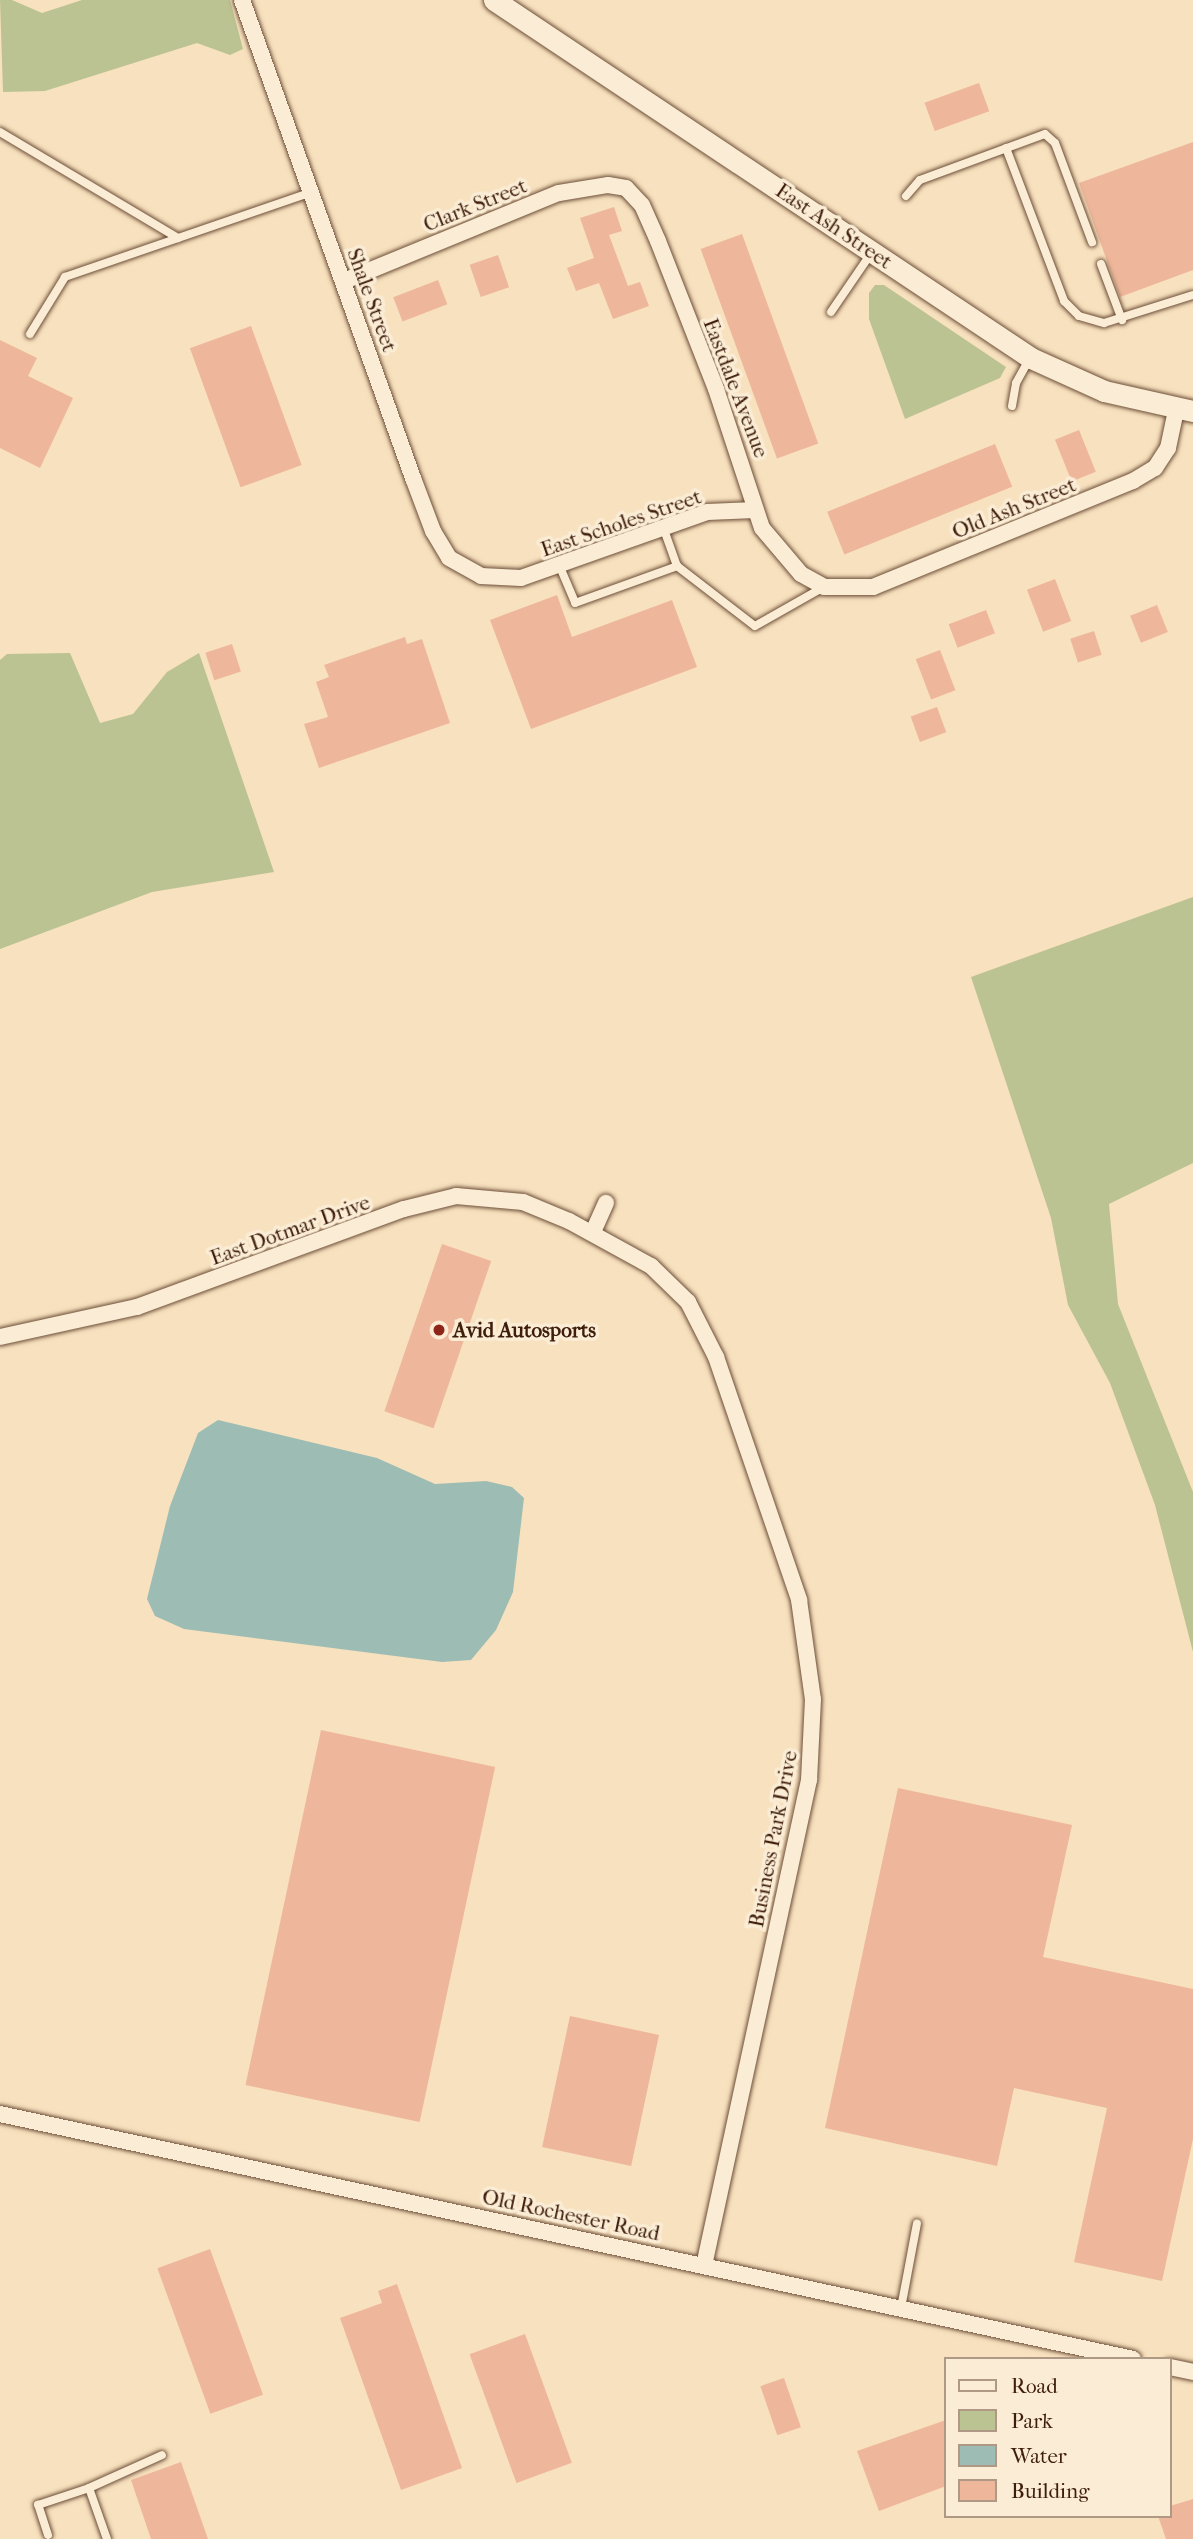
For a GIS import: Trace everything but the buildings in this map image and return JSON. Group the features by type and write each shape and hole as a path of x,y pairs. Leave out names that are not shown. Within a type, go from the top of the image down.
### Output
{"street":[{"name":"Shale Street","path":"242,0 433,531 449,558 481,576 501,579"},
{"name":"East Ash Street","path":"494,0 1031,358 1104,391 1184,410"},
{"name":"Clark Street","path":"344,281 559,193 608,185 626,188"},
{"name":"Eastdale Avenue","path":"626,188 642,205 658,241 721,402 762,528 801,574 824,587"},
{"name":"Old Ash Street","path":"824,587 873,587 1133,481 1155,468 1168,448 1184,410"},
{"name":"East Scholes Street","path":"501,579 560,566 707,513 755,510"},
{"name":"East Dotmar Drive","path":"0,1337 137,1307 432,1200 502,1198 523,1202 593,1232"},
{"path":"593,1232 606,1203"},
{"name":"Business Park Drive","path":"593,1232 651,1266 702,1324 799,1600 814,1699 809,1780 704,2265"},
{"name":"Old Rochester Road","path":"0,2114 1124,2357"},
{"path":"1172,2367 1193,2372"}],"lane":[{"path":"0,132 178,238"},
{"path":"906,196 920,180 1038,135 1052,135 1093,242"},
{"path":"1006,148 1064,301 1092,323 1122,320 1193,295"},
{"path":"30,334 65,277 312,192"},
{"path":"831,312 872,252"},
{"path":"1101,264 1122,320"},
{"path":"1012,406 1016,383 1031,358"},
{"path":"663,527 677,566 755,626 824,587"},
{"path":"560,566 575,603 677,566"},
{"path":"901,2308 916,2223"},
{"path":"37,2539 48,2537 38,2505 89,2488 162,2455"},
{"path":"89,2488 107,2539"}],"green space":[{"path":"0,0 12,0 42,13 82,0 230,0 243,49 230,55 197,43 45,91 3,92"},
{"path":"875,285 884,285 1006,367 1000,378 905,419 869,319 869,293"},
{"path":"70,653 100,723 133,714 167,672 199,653 274,872 152,892 0,949 0,660 7,654"},
{"path":"1193,897 1193,1163 1109,1204 1118,1304 1193,1492 1193,1652 1155,1505 1110,1383 1068,1305 1051,1218 971,977"}],"water":[{"path":"218,1420 377,1458 435,1484 486,1481 512,1487 524,1498 513,1592 496,1630 471,1660 442,1662 184,1629 155,1616 147,1599 170,1506 198,1433"}],"place":[{"name":"Avid Autosports","path":"439,1330"}]}
